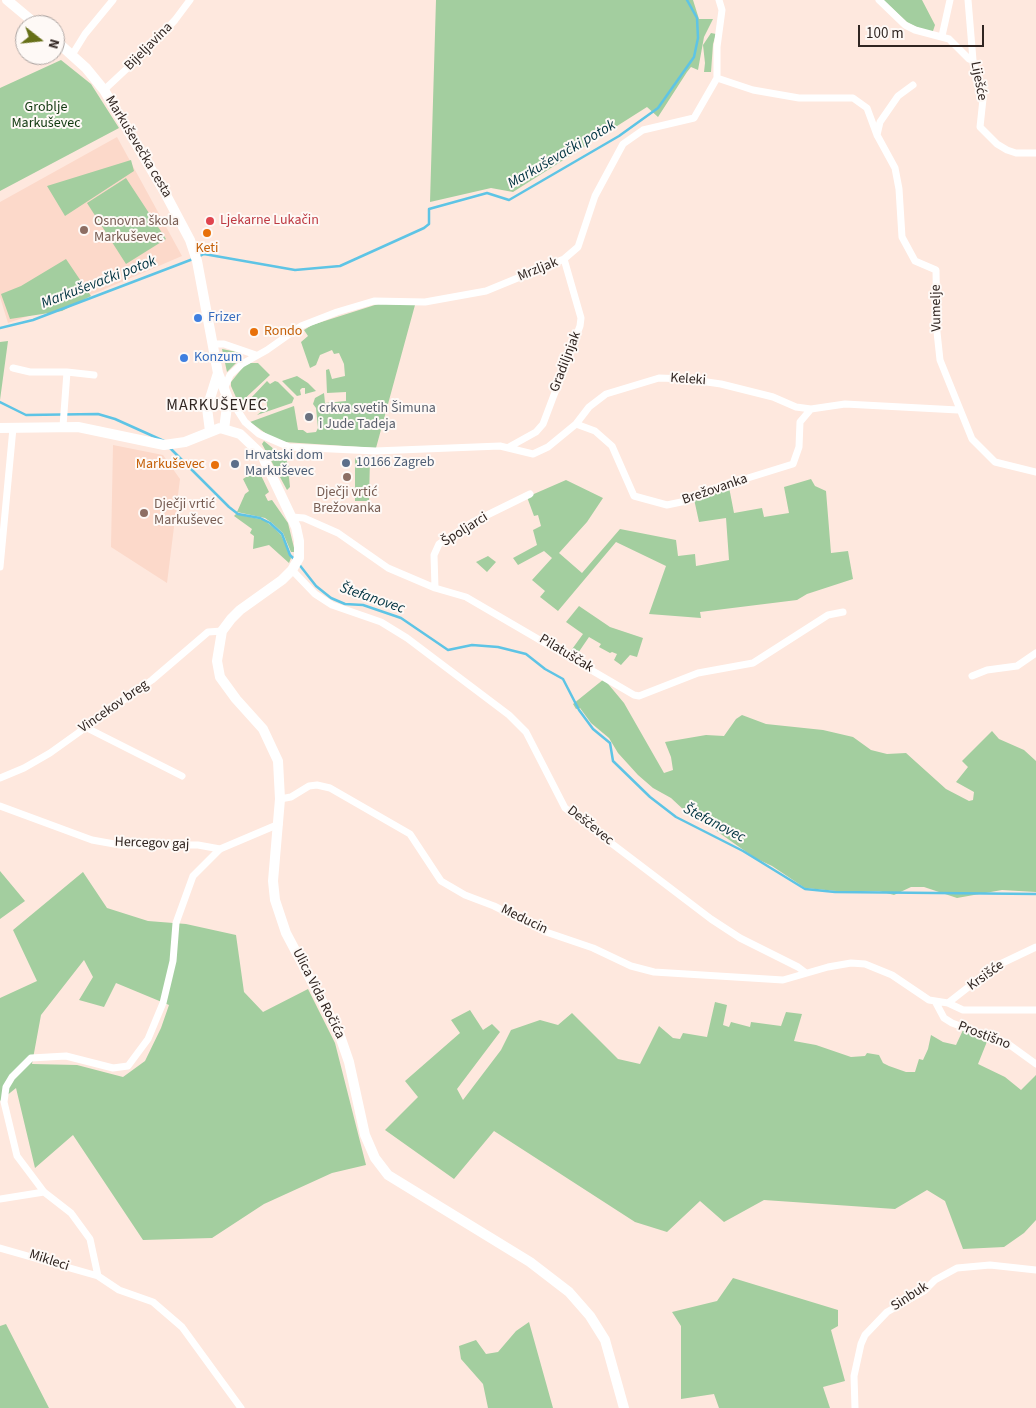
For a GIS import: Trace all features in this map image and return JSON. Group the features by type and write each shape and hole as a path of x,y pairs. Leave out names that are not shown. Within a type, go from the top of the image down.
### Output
{"main road":[{"path":"7,0 25,15"},
{"name":"Markuševečka cesta","path":"65,48 104,90 164,191 190,240 218,373 226,395"},
{"path":"210,431 207,414 210,395 218,373"},
{"path":"210,395 219,393 226,395 224,429"},
{"path":"0,428 63,423 164,446 176,444 210,431 224,429 240,434 258,449 292,517 299,541 296,565 240,610 222,631"},
{"name":"Ulica Vida Ročića","path":"222,631 217,661 220,677 236,699 263,728 278,761 280,799 274,881 275,900 286,933 339,1033 349,1062 365,1135 376,1158 388,1175 530,1262 569,1292 590,1316 605,1340 624,1408"}],"street":[{"path":"72,54 85,34 113,0"},
{"name":"Bijeljavina","path":"104,90 175,20 190,0"},
{"name":"Mrzljak","path":"226,395 234,370 300,326 374,301 425,302 486,291 564,260 578,247 595,196 622,144 643,130 694,118 717,78 717,47 722,10 719,0"},
{"path":"879,0 905,25 926,34 949,39 969,59 973,60"},
{"path":"942,36 950,0"},
{"name":"Liješće","path":"968,0 973,60 983,99 980,127 997,144 1007,150 1016,153 1036,152"},
{"name":"Vumelje","path":"717,78 753,90 799,98 853,98 867,108 877,135 895,168 899,189 902,237 915,261 936,270 937,332 940,360 958,410"},
{"path":"877,135 880,122 898,96 913,85"},
{"name":"Gradiljnjak","path":"509,447 536,432 543,424 580,326 582,318 564,260"},
{"path":"212,344 224,344 256,356"},
{"path":"13,368 30,372 67,372 94,375"},
{"path":"63,423 67,372"},
{"name":"Keleki","path":"576,424 589,406 606,394 659,378 694,379 721,384 811,410"},
{"path":"226,395 245,422 259,434 289,447 375,451 509,447 537,454 576,424"},
{"path":"811,410 845,404 958,410 972,439 995,462 1036,472"},
{"name":"Brežovanka","path":"576,424 595,431 612,446 634,496 667,505 792,464 799,447 800,422 811,410"},
{"path":"0,567 13,428"},
{"name":"Špoljarci","path":"435,588 434,555 439,544 473,522 530,494"},
{"name":"Pilatuščak","path":"292,517 304,518 332,530 388,568 435,588 466,597 528,631 628,692 639,696 698,673 753,663 828,615 843,612"},
{"name":"Deščevec","path":"296,565 315,594 332,606 381,622 407,638 509,715 526,732 565,808 712,919 740,938 798,967 806,973"},
{"name":"Vincekov breg","path":"0,778 24,768 152,680 208,632 222,631"},
{"path":"972,676 987,670 1017,666 1036,654"},
{"path":"85,727 182,776"},
{"name":"Meducin","path":"280,799 291,797 309,786 330,788 410,834 442,881 465,895 494,906 546,932 593,948 631,966 672,974 783,980 806,973"},
{"name":"Hercegov gaj","path":"0,806 92,840 120,845 198,845 220,849"},
{"path":"98,1276 90,1239 71,1213 44,1192 17,1156 4,1102 6,1087 12,1077 31,1058 66,1056 113,1068 128,1066 148,1039 163,1003 173,961 176,923 190,882 204,864 220,849 279,824"},
{"name":"Krsišće","path":"948,1003 994,966 1036,948"},
{"path":"806,973 851,963 865,964 892,975 936,1003 948,1003 964,1010 1036,1010"},
{"name":"Prostišno","path":"936,1003 944,1018 952,1023 1007,1043 1036,1064"},
{"path":"0,1199 44,1192"},
{"name":"Mikleci","path":"0,1248 98,1276 119,1290 153,1302 182,1327 241,1408"},
{"name":"Sinbuk","path":"855,1408 854,1376 861,1344 865,1335 887,1312 957,1268 990,1265 1036,1270"}],"shaded area":[{"name":"Osnovna škola Markuševec","path":"117,137 182,256 98,292 8,323 0,297 0,202"},
{"name":"Dječji vrtić Markuševec","path":"113,445 163,455 180,479 167,583 111,547"}],"green space":[{"path":"436,0 693,0 699,19 713,19 704,37 698,70 691,67 658,117 647,107 513,192 491,188 430,202"},
{"path":"883,0 922,0 935,25 933,31 928,32 908,23"},
{"path":"711,33 716,34 713,44 711,72 704,72 703,45"},
{"name":"Groblje Markuševec","path":"65,63 91,84 119,128 0,191 0,88 50,65 65,65"},
{"path":"131,160 134,171 65,216 47,186"},
{"path":"126,178 166,239 126,264 87,203"},
{"path":"66,259 91,296 62,311 10,319 1,294 21,286"},
{"path":"378,304 415,305 376,448 284,442 268,435 250,422 294,406 298,430 303,430 307,433 316,432 318,428 316,408 313,404 315,398 324,393 325,403 346,401 346,392 327,393 326,370 329,369 332,379 345,376 344,364 339,353 334,354 332,350 320,355 316,365 310,368 301,342 308,336 304,330 312,325"},
{"path":"8,341 0,400 0,342"},
{"path":"222,349 242,353 241,358 227,372"},
{"path":"250,363 258,363 270,375 239,404 231,382 244,366"},
{"path":"297,376 316,391 305,394 305,388 302,388 300,390 301,395 297,396 282,381"},
{"path":"267,381 270,384 275,381 278,382 294,398 292,403 257,415 267,407 267,403 263,401 252,406 250,399"},
{"path":"264,441 286,459 292,476 289,477 290,487 287,490 262,444"},
{"path":"355,458 370,458 369,501 355,501"},
{"path":"258,469 269,492 265,495 268,501 272,500 288,523 295,552 291,552 283,533 265,518 237,512 245,494 249,491 243,479"},
{"path":"811,479 815,486 826,491 831,553 848,551 853,579 807,594 797,600 700,612 701,618 649,614 666,566 616,542 558,611 540,597 545,591 532,580 552,558 544,551 518,565 513,558 537,545 533,530 541,526 538,515 534,516 527,497 566,480 603,498 587,522 559,553 582,573 620,529 676,540 678,556 695,554 696,566 729,560 726,518 699,522 694,499 729,487 734,513 762,508 764,517 789,513 784,487"},
{"path":"236,514 264,520 274,528 281,535 286,546 291,558 289,563 269,545 253,549 254,536 250,533 252,529 234,516"},
{"path":"488,556 496,562 487,572 476,562"},
{"path":"579,606 610,627 643,638 637,657 630,655 621,665 614,660 617,654 610,653 599,647 601,644 589,637 576,656 570,652 583,634 566,622"},
{"path":"604,679 624,703 664,773 673,770 671,757 665,742 706,735 724,736 736,719 742,715 766,724 823,730 853,737 871,750 887,754 906,753 946,789 969,801 973,800 974,792 956,782 968,767 962,761 992,731 999,739 1024,750 1036,761 1036,892 1002,890 957,898 924,887 911,887 894,895 879,891 836,891 805,888 772,866 755,858 686,812 671,798 653,788 638,775 618,753 609,738 591,723 580,708 576,709 573,704"},
{"path":"0,871 25,901 0,919"},
{"path":"83,872 107,908 148,921 186,924 236,935 244,992 263,1012 308,989 335,1043 366,1165 332,1173 264,1204 212,1238 143,1240 73,1135 35,1168 16,1088 0,1101 0,998 37,981 13,930","holes":["84,960 93,977 79,1000 104,1007 116,983 169,1005 161,1028 145,1061 123,1077 77,1065 32,1064 41,1015"]},
{"path":"715,1002 727,1005 723,1025 729,1027 731,1022 750,1027 751,1022 781,1026 786,1012 802,1014 794,1041 816,1045 851,1057 865,1056 867,1053 879,1055 883,1063 906,1072 915,1072 919,1059 923,1060 928,1049 931,1035 943,1042 956,1045 963,1030 988,1039 978,1064 1005,1077 1021,1090 1036,1075 1036,1220 1024,1233 1004,1247 963,1249 945,1201 927,1190 895,1209 764,1200 724,1222 700,1201 667,1232 635,1222 494,1131 454,1179 385,1130 418,1097 405,1081 460,1033 451,1020 470,1010 483,1030 492,1024 500,1032 457,1089 463,1100 501,1050 511,1030 540,1020 558,1025 572,1013 618,1059 640,1064 659,1026 673,1038 680,1039 683,1033 707,1037"},
{"path":"733,1278 838,1310 838,1326 831,1330 845,1381 823,1387 830,1408 719,1408 714,1394 681,1399 681,1326 672,1312 717,1301"},
{"path":"529,1322 553,1408 488,1408 483,1384 461,1359 459,1346 476,1340 486,1354 498,1352 516,1331"},
{"path":"6,1324 49,1408 0,1408 0,1326"}],"waterway":[{"name":"Markuševački potok","path":"198,257 204,254 295,270 340,266 424,228 429,224 429,209 487,193 509,200 619,136 658,108 694,57 698,38 697,18 687,0"},
{"name":"Markuševački potok","path":"0,328 33,320 193,259"},
{"name":"Štefanovec","path":"0,402 26,415 98,414 115,419 164,441"},
{"name":"Štefanovec","path":"169,447 238,514 260,518 270,523 282,534 290,555 294,559"},
{"name":"Štefanovec","path":"298,563 316,586 331,598 345,604 363,605 401,618 448,650 472,645 498,647 526,654 545,669 563,679 579,710 593,729 610,743 613,761 650,797 676,817 743,851 805,889 835,892 1036,894"}],"place":[{"name":"Ljekarne Lukačin","path":"210,221"},
{"name":"Osnovna škola Markuševec","path":"84,230"},
{"name":"Keti","path":"207,233"},
{"name":"Frizer","path":"198,318"},
{"name":"Rondo","path":"254,332"},
{"name":"Konzum","path":"184,358"},
{"name":"crkva svetih Šimuna i Jude Tadeja","path":"309,417"},
{"name":"10166 Zagreb","path":"346,463"},
{"name":"Hrvatski dom Markuševec","path":"235,464"},
{"name":"Markuševec","path":"215,465"},
{"name":"Dječji vrtić Brežovanka","path":"347,477"},
{"name":"Dječji vrtić Markuševec","path":"144,513"}],"district":[{"name":"MARKUŠEVEC","path":"217,406"}]}
